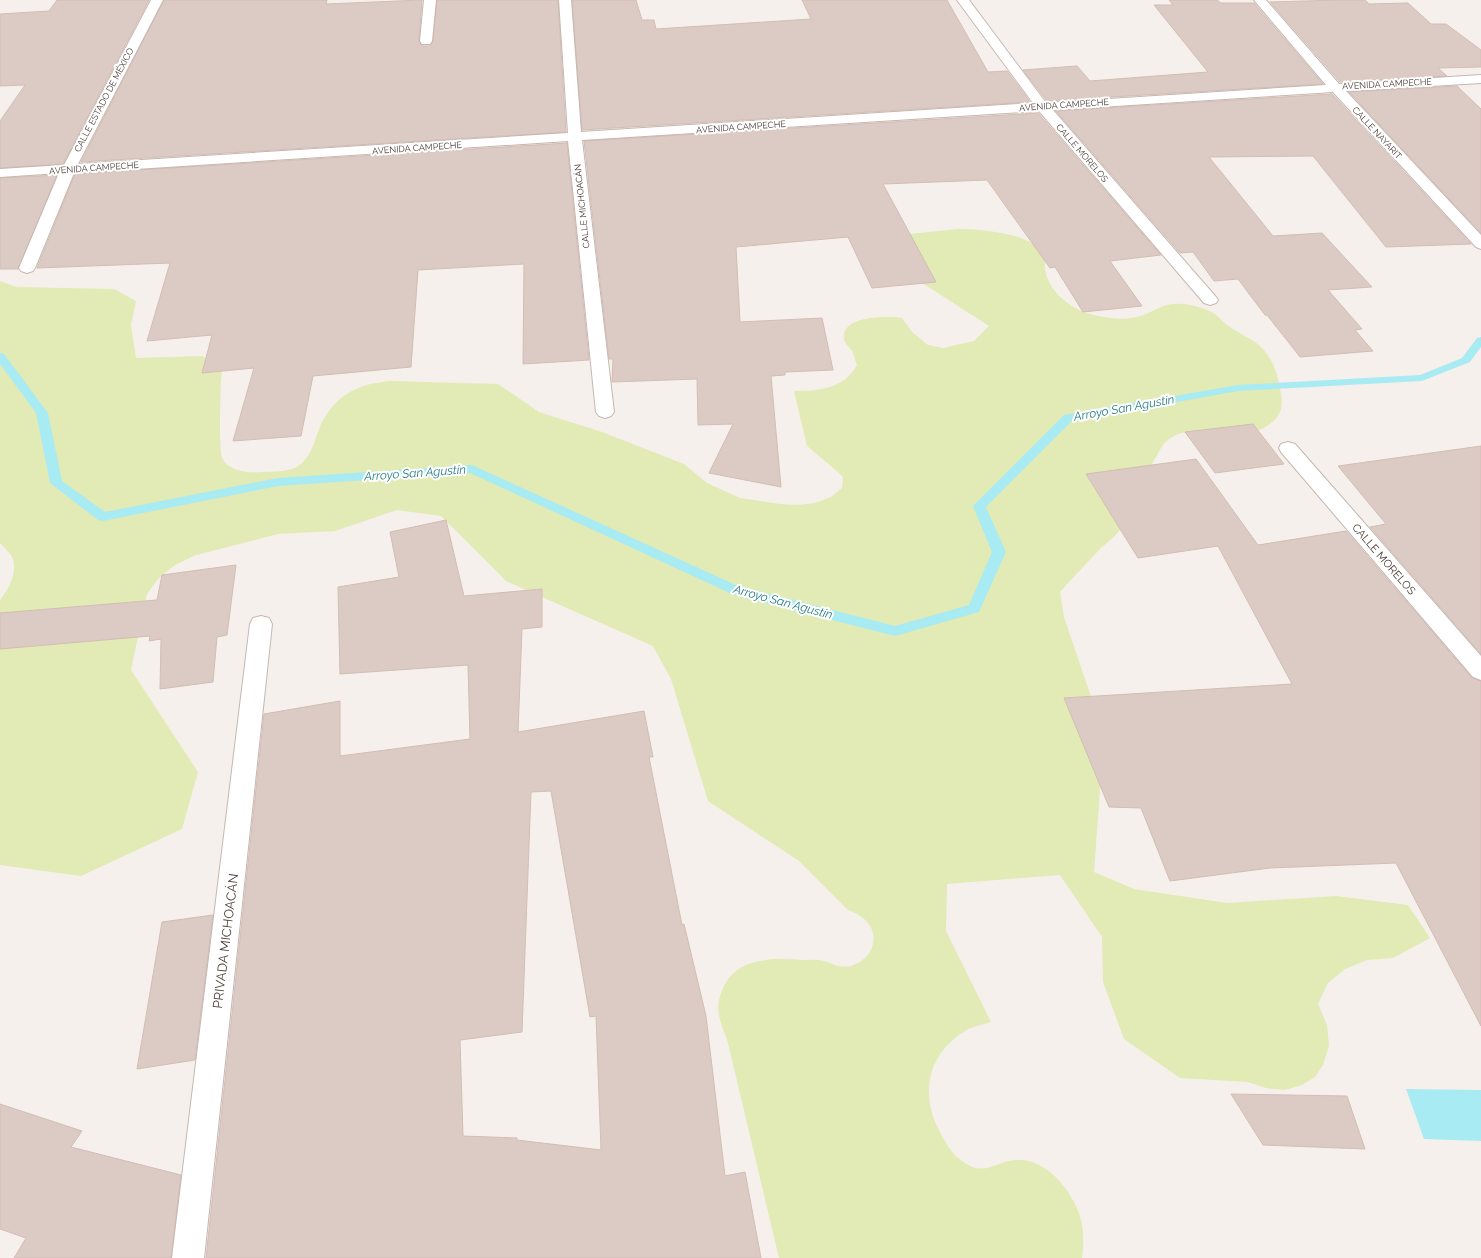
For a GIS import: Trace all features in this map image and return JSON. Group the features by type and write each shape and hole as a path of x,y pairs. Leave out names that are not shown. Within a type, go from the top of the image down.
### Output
{"street":[{"name":"CALLE ESTADO DE MÉXICO","path":"27,268 68,170 157,0"},
{"path":"426,41 430,0"},
{"name":"CALLE MICHOACÁN","path":"565,0 575,138 605,412"},
{"name":"CALLE MORELOS","path":"963,0 1042,106 1210,300"},
{"name":"CALLE NAYARIT","path":"1260,0 1335,87 1481,244"},
{"name":"AVENIDA CAMPECHE","path":"0,173 575,138 1481,78"},
{"name":"CALLE MORELOS","path":"1288,448 1481,671"},
{"name":"PRIVADA MICHOACÁN","path":"188,1258 262,624"}],"green space":[{"path":"958,229 1003,233 1026,240 1036,246 1042,252 1046,274 1058,295 1071,306 1086,313 1107,318 1120,319 1133,318 1173,304 1190,305 1206,310 1216,315 1226,324 1258,344 1271,360 1278,379 1282,402 1281,408 1277,417 1267,426 1256,431 1244,433 1192,431 1180,433 1169,439 1162,447 1143,479 1120,530 1060,592 1064,617 1104,735 1094,872 1134,889 1227,903 1336,896 1408,905 1430,938 1393,958 1367,960 1345,969 1328,983 1318,1004 1327,1025 1329,1046 1323,1065 1315,1077 1302,1085 1285,1090 1266,1088 1248,1082 1180,1078 1124,1039 1103,982 1102,937 1060,875 947,884 946,931 991,1022 968,1029 953,1040 943,1050 931,1074 929,1088 933,1116 951,1151 970,1166 985,1168 1011,1160 1019,1160 1029,1161 1048,1170 1070,1195 1079,1213 1083,1236 1082,1258 779,1258 727,1039 718,1012 719,998 725,984 732,975 749,964 759,961 781,959 822,960 842,966 856,964 867,956 873,945 873,932 866,921 848,910 799,861 708,801 671,679 653,646 506,581 441,516 397,510 335,531 278,534 196,555 175,565 158,579 147,594 131,670 198,772 182,829 81,876 0,865 0,600 12,579 14,567 11,555 0,543 0,281 16,287 114,289 136,301 131,325 136,358 202,356 222,367 220,393 221,456 225,463 240,471 279,471 289,470 299,466 309,454 322,422 329,411 342,397 364,386 390,381 498,384 539,412 602,432 684,464 707,483 740,498 798,505 815,503 831,497 842,488 843,477 807,446 794,391 830,387 838,384 852,373 857,365 853,352 844,340 845,330 850,325 858,321 877,317 902,318 912,332 928,345 943,348 974,341 989,326 916,279 909,234"}],"water":[{"path":"1406,1089 1481,1090 1481,1141 1424,1139"}],"building":[{"path":"57,0 149,0 63,164 0,168 0,121 25,85 0,86 0,14 49,11"},
{"path":"164,0 327,0 326,4 422,0 419,41 422,46 430,46 433,41 437,0 558,0 566,132 81,162"},
{"path":"572,0 636,0 642,20 654,20 656,29 811,19 802,0 947,0 988,72 1007,71 1030,102 582,130"},
{"path":"1169,0 1217,0 1221,3 1254,3 1323,84 1047,101 1023,70 1077,66 1090,81 1208,72 1154,5 1173,5"},
{"path":"1365,0 1369,4 1408,3 1431,24 1446,24 1481,50 1481,67 1438,68 1447,76 1340,82 1270,2"},
{"path":"1457,86 1481,109 1481,233 1349,92"},
{"path":"1332,94 1471,244 1386,247 1313,156 1209,157 1273,236 1322,233 1372,287 1328,290 1362,329 1355,330 1373,351 1300,357 1267,315 1265,315 1238,279 1214,281 1193,252 1180,253 1056,111"},
{"path":"1038,113 1161,255 1110,261 1142,306 1083,312 1055,267 1050,268 987,180 883,184 936,282 872,288 848,237 736,247 740,322 822,318 833,370 785,372 785,375 771,376 781,487 709,473 733,424 698,425 697,379 612,382 613,359 609,359 584,141"},
{"path":"567,143 589,360 523,364 524,264 418,270 411,367 313,376 301,436 233,441 254,368 202,373 212,335 147,341 170,263 37,268 75,174"},
{"path":"57,175 18,269 0,269 0,178"},
{"path":"1253,424 1284,464 1215,473 1185,432"},
{"path":"1481,446 1481,654 1370,527 1386,524 1338,466"},
{"path":"1196,459 1258,545 1346,531 1472,678 1481,681 1481,1026 1396,863 1270,868 1170,881 1141,808 1109,807 1064,698 1292,684 1218,546 1138,558 1086,474"},
{"path":"446,520 464,596 542,589 542,627 522,629 518,732 644,711 653,757 649,757 682,925 684,924 706,1016 725,1176 745,1172 761,1258 206,1258 264,714 340,701 340,756 470,739 468,665 340,674 338,587 399,577 390,532","holes":["551,791 590,1017 596,1016 601,1150 517,1140 517,1138 463,1136 460,1040 522,1032 531,792"]},
{"path":"236,565 227,635 217,637 213,682 160,689 161,639 149,641 150,636 0,649 0,613 157,600 162,575"},
{"path":"213,915 195,1060 137,1069 162,922"},
{"path":"1231,1094 1347,1096 1365,1149 1263,1145"},
{"path":"0,1104 82,1131 71,1147 181,1175 171,1258 14,1258 26,1238 0,1229"}],"waterway":[{"name":"Arroyo San Agustín","path":"0,356 42,413 56,483 103,517 278,482 472,469 734,590 895,631 974,608 999,552 979,506 1068,418 1238,388 1422,378 1466,360 1481,340"}]}
